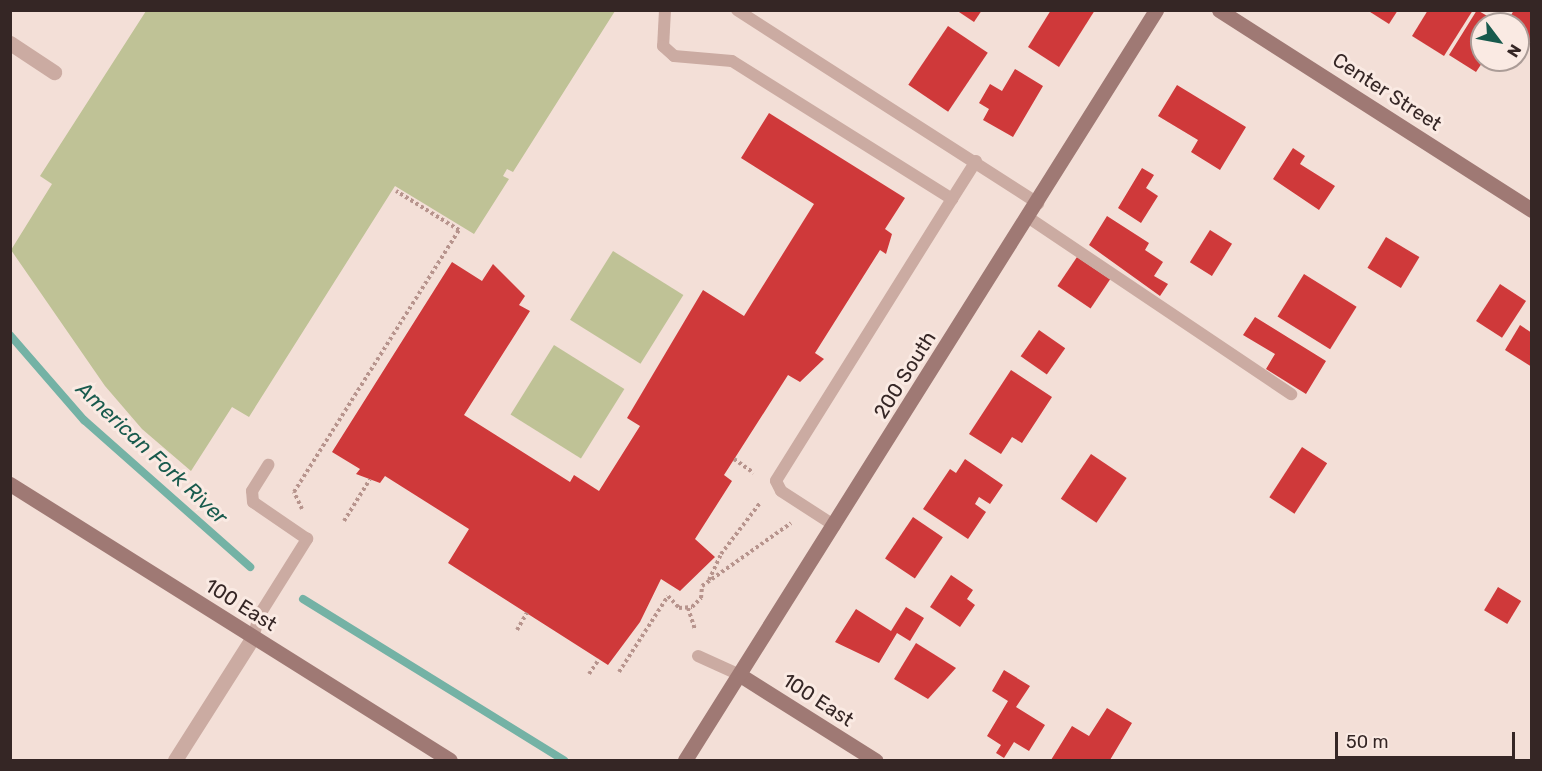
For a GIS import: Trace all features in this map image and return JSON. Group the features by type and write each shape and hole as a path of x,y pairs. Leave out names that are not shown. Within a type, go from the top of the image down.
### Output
{"street":[{"name":"200 South","path":"685,760 1029,218 1156,10"},
{"name":"Center Street","path":"1220,10 1532,210"},
{"path":"10,43 54,72"},
{"name":"100 East","path":"10,484 450,760"},
{"path":"176,760 253,637"},
{"name":"100 East","path":"740,675 875,760"}],"lane":[{"path":"665,10 663,46 674,56 732,61 952,199"},
{"path":"737,10 976,161 1038,203"},
{"path":"835,526 781,491 777,481 976,161"},
{"path":"1029,218 1291,394"},
{"path":"253,637 260,614 308,539 253,502 252,491 268,465"},
{"path":"698,656 740,675"}],"path":[{"path":"302,509 294,492 459,230 396,190"},
{"path":"734,459 754,473"},
{"path":"344,521 370,479"},
{"path":"620,672 668,596 674,605 688,608 698,604 721,554 760,503"},
{"path":"709,581 791,523"},
{"path":"688,608 695,629"},
{"path":"517,630 527,613"},
{"path":"589,674 599,659"}],"green space":[{"path":"146,11 615,11 513,172 507,169 503,176 509,179 474,234 395,186 249,417 232,407 191,471 142,429 105,386 11,250 52,184 40,176"},
{"path":"613,251 683,295 640,364 570,320"},
{"path":"554,345 624,389 581,459 511,415"}],"building":[{"path":"956,10 982,10 974,22"},
{"path":"1051,10 1095,10 1059,67 1028,47"},
{"path":"1367,10 1398,10 1389,24"},
{"path":"1428,10 1473,10 1444,56 1412,36"},
{"path":"1514,10 1532,10 1532,46 1530,45 1530,12 1513,12"},
{"path":"1470,21 1470,68 1449,55"},
{"path":"948,26 988,53 948,112 908,85"},
{"path":"1015,69 1043,86 1013,137 983,120 989,109 979,103 990,84 1002,91"},
{"path":"1177,85 1246,127 1220,170 1191,152 1198,140 1158,116"},
{"path":"769,113 905,198 885,229 892,234 886,254 880,250 815,353 824,359 800,382 788,375 724,475 732,481 695,539 715,557 680,591 661,579 640,622 608,665 448,563 469,529 385,476 380,483 356,474 360,469 332,452 452,262 482,281 493,264 525,296 519,305 530,311 464,415 570,482 574,475 599,491 640,426 627,418 703,290 744,316 814,204 741,158"},
{"path":"1293,148 1305,156 1300,164 1335,186 1319,210 1273,179"},
{"path":"1142,168 1154,175 1146,188 1158,196 1141,223 1118,208"},
{"path":"1107,216 1149,243 1145,250 1163,262 1154,276 1168,284 1160,296 1089,245"},
{"path":"1210,230 1232,244 1212,276 1190,262"},
{"path":"1386,237 1419,257 1401,288 1367,268"},
{"path":"1077,257 1110,279 1091,308 1057,286"},
{"path":"1304,274 1357,307 1330,349 1278,316"},
{"path":"1500,284 1526,301 1502,338 1476,321"},
{"path":"1255,317 1326,361 1306,394 1266,369 1275,354 1243,335"},
{"path":"1520,325 1532,333 1532,367 1505,350"},
{"path":"1039,330 1065,348 1047,375 1021,356"},
{"path":"1011,370 1052,397 1022,443 1012,437 1001,454 969,434"},
{"path":"1302,447 1327,463 1294,514 1269,497"},
{"path":"1091,454 1127,478 1096,523 1061,499"},
{"path":"965,459 1003,485 990,504 979,497 975,504 986,512 968,539 923,509 950,469 956,473"},
{"path":"913,517 943,537 915,579 885,558"},
{"path":"951,575 973,590 967,599 975,605 960,627 930,607"},
{"path":"1498,587 1521,601 1507,624 1484,610"},
{"path":"906,607 924,618 910,641 897,633 879,663 835,642 856,609 891,631"},
{"path":"916,643 956,668 928,699 894,679"},
{"path":"1004,670 1030,686 1016,707 1045,725 1029,751 1014,742 1004,758 996,753 1001,745 987,736 1008,701 992,691"},
{"path":"1107,708 1132,723 1110,760 1051,760 1072,726 1089,736"}],"waterway":[{"name":"American Fork River","path":"10,335 84,420 250,567"},
{"name":"American Fork River","path":"303,599 564,760"}]}
